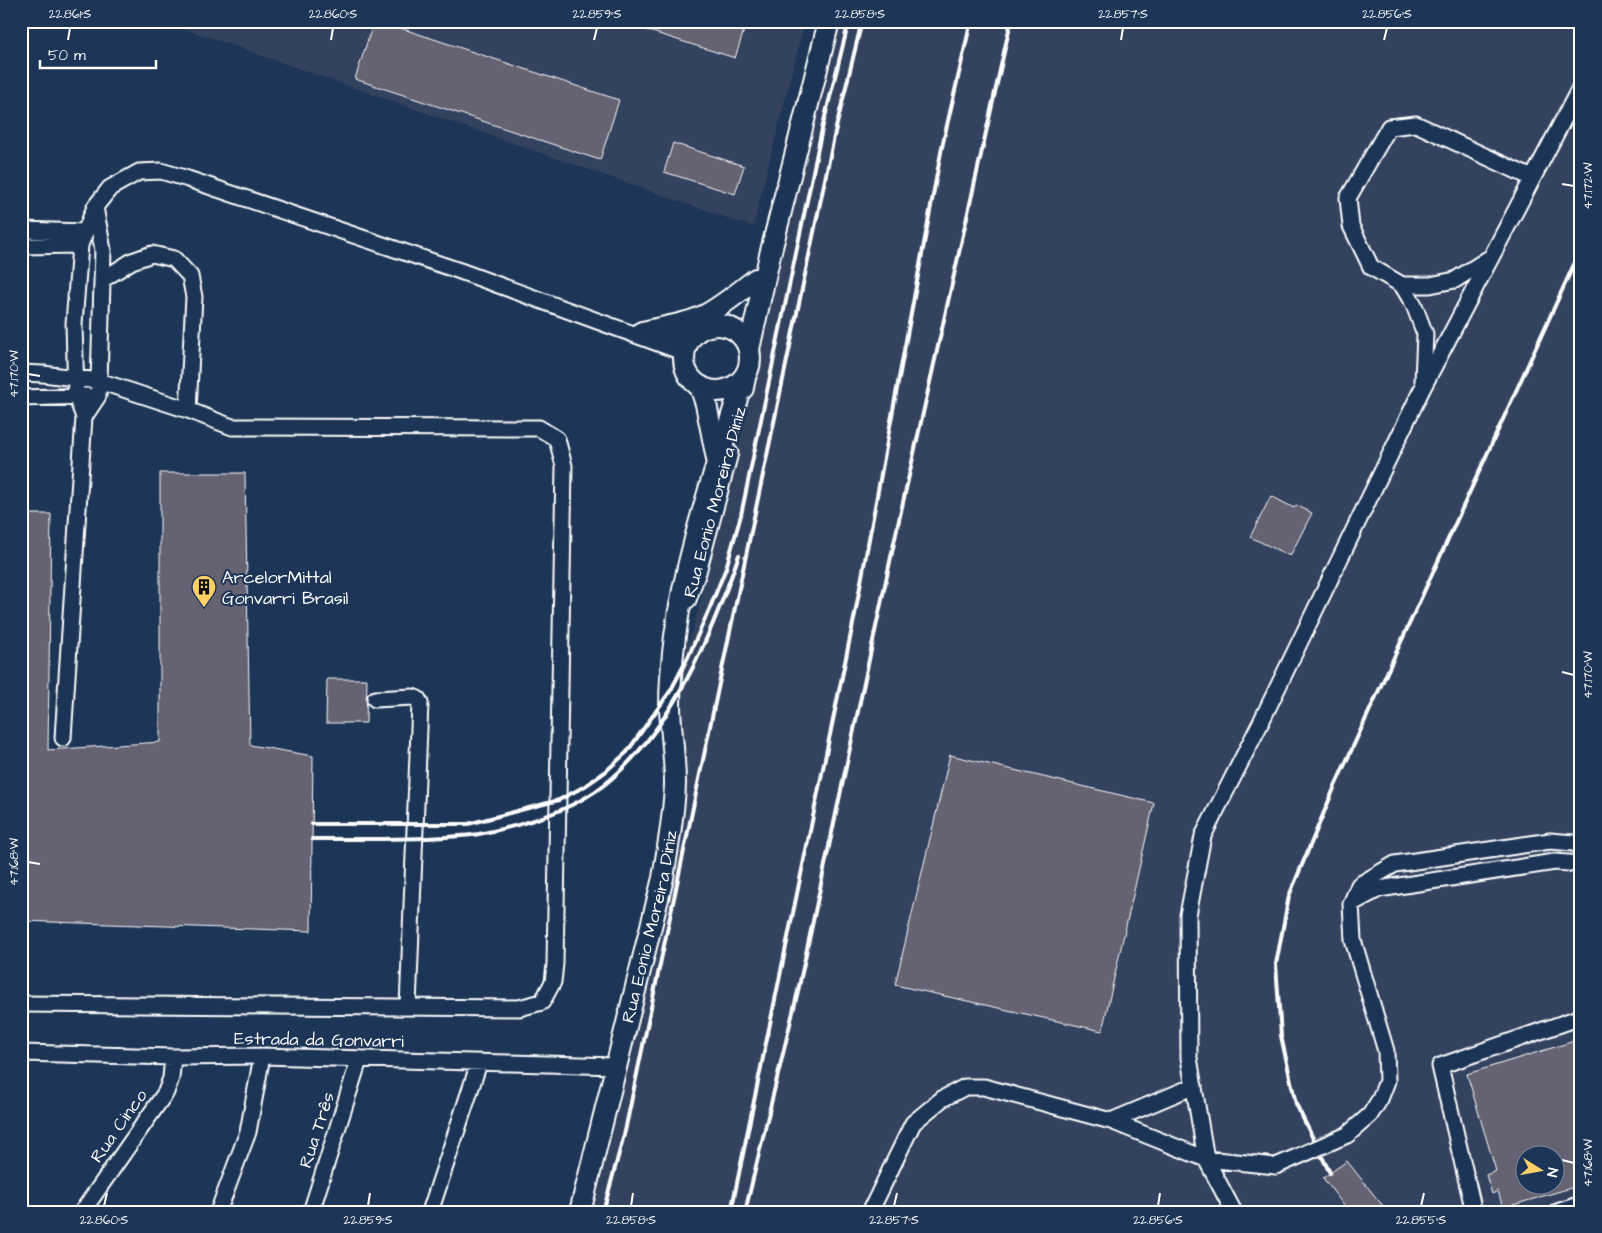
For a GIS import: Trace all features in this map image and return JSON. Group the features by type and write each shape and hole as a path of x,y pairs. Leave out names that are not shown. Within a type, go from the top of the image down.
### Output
{"main road":[{"name":"Rua Eonio Moreira Diniz","path":"580,1212 663,878 672,824 675,782 670,707 675,636 688,566 747,365 770,255 829,21"},
{"name":"Rua Eonio Moreira Diniz","path":"713,326 745,303 770,255"},
{"path":"642,332 688,321 706,314 756,279"},
{"path":"713,326 728,327 742,336 747,365 730,389 715,391 700,386 690,377 685,365 688,346 700,330 713,326"},
{"name":"Rua Eonio Moreira Diniz","path":"700,386 706,404 718,461"}],"street":[{"path":"1234,1212 1206,1160 1190,1058 1188,915 1203,836 1261,722 1422,389 1581,86"},
{"path":"1422,389 1425,334 1414,305 1402,286 1371,268 1351,226 1348,198 1389,127 1416,124 1532,178"},
{"path":"84,417 76,396 74,324 82,238 95,207 110,188 139,172 160,171 188,179 460,271 677,350 688,346"},
{"path":"63,738 84,417 98,388 103,250 95,207"},
{"path":"21,230 82,238"},
{"path":"21,246 82,238"},
{"path":"102,280 132,261 152,254 174,259 190,276 194,297 188,410"},
{"path":"1402,286 1430,285 1455,280 1491,257"},
{"path":"611,326 642,332 688,346"},
{"name":"Rua Eonio Moreira Diniz","path":"675,636 698,572 740,415 747,365"},
{"path":"21,373 77,378 98,388 125,390 232,426 539,428 557,439 564,466 555,964 552,982 542,1002 519,1008 21,1004"},
{"path":"21,398 76,396 98,388"},
{"path":"375,699 413,697 418,699 420,704 408,1007"},
{"path":"870,1212 913,1124 942,1099 965,1087 984,1087 1111,1121 1206,1160 1276,1166 1347,1135 1370,1115 1380,1099 1387,1081 1386,1051 1353,940 1351,904 1359,886 1395,864 1550,841 1574,844 1581,847"},
{"path":"1351,904 1379,889 1555,862 1581,864"},
{"path":"1474,1212 1440,1066 1581,1017"},
{"name":"Estrada da Gonvarri","path":"21,1053 173,1058 262,1056 478,1064 616,1066"},
{"path":"218,1212 248,1132 262,1056"},
{"name":"Rua Cinco","path":"82,1212 166,1092 171,1078 173,1058"},
{"name":"Rua Três","path":"310,1212 359,1060"},
{"path":"430,1212 478,1064"},
{"path":"1111,1121 1194,1086"},
{"path":"1558,1212 1581,1204"}],"shaded area":[{"path":"162,21 805,21 753,227"},
{"path":"839,21 1581,21 1581,1212 586,1212 678,836 677,665 693,630 759,364 759,345 771,290"}],"building":[{"path":"374,21 379,21 619,100 600,160 355,79"},
{"path":"628,21 747,21 735,58 627,24"},
{"path":"673,143 744,166 735,194 664,172"},
{"name":"ArcelorMittal Gonvarri Brasil","path":"160,473 245,473 250,745 313,756 311,931 21,921 21,514 51,514 48,750 160,742"},
{"path":"1271,496 1294,508 1296,505 1312,513 1290,556 1250,537"},
{"path":"327,679 367,679 366,723 326,723"},
{"path":"950,755 1154,803 1102,1031 895,985"},
{"path":"1581,1039 1581,1185 1564,1190 1564,1146 1514,1146 1514,1196 1544,1196 1503,1208 1498,1191 1492,1194 1486,1175 1496,1171 1467,1074"},
{"path":"1347,1161 1389,1212 1349,1212 1323,1178"}],"railway":[{"path":"312,824 468,824 559,800 585,786 605,772 627,752 671,690 688,657 726,568 741,515 822,129 849,21"},
{"path":"603,1212 625,1131 835,132 862,21"},
{"path":"731,1212 855,614 942,147 971,21"},
{"path":"745,1212 798,991 897,529 1011,21"},
{"path":"1330,1173 1296,1104 1281,1036 1276,964 1289,896 1335,786 1581,249"},
{"path":"312,839 412,839 479,834 528,822 561,810 591,794 628,763 650,738 669,710 702,649 739,555"}],"place":[{"name":"ArcelorMittal Gonvarri Brasil","path":"204,608"}]}
